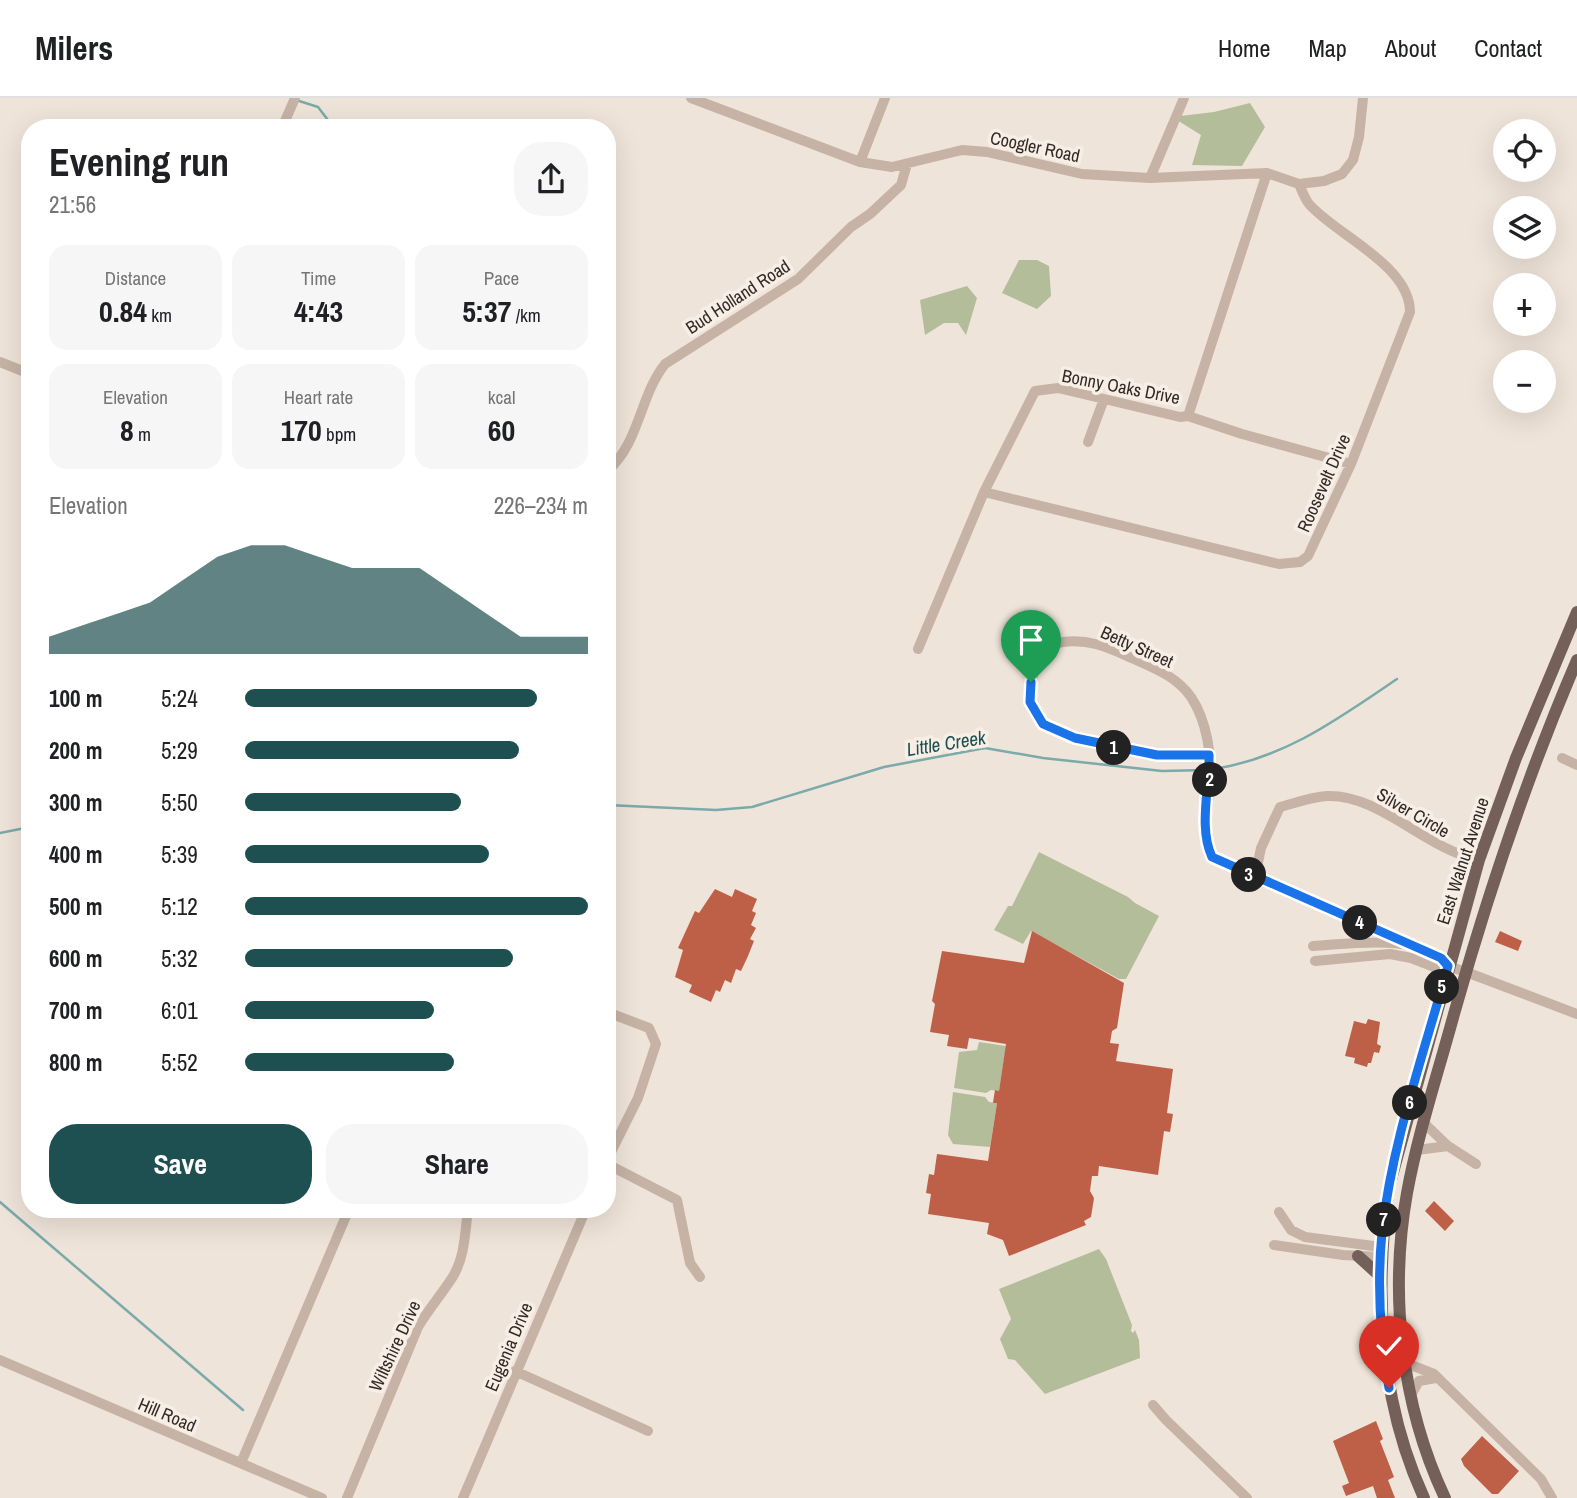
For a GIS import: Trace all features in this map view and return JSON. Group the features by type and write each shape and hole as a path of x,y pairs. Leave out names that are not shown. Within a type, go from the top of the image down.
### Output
{"main road":[{"name":"East Walnut Avenue","path":"1424,1498 1401,1437 1390,1394 1382,1329 1381,1252 1394,1164 1479,860 1516,758 1577,612"},
{"name":"East Walnut Avenue","path":"1445,1498 1426,1451 1411,1395 1405,1359 1399,1308 1399,1267 1407,1192 1466,972 1528,778 1577,660"},
{"path":"1358,1256 1380,1276"}],"street":[{"path":"286,119 295,98"},
{"name":"Coogler Road","path":"691,98 860,162 892,167 961,150 987,152 1082,174 1150,178 1267,173 1300,184"},
{"path":"860,162 886,98"},
{"path":"1150,178 1184,98"},
{"path":"1300,184 1324,181 1342,174 1353,160 1359,137 1363,98"},
{"name":"Bud Holland Road","path":"616,463 626,450 656,376 665,365 797,279 850,227 870,215 901,185 907,164"},
{"name":"Bonny Oaks Drive","path":"918,649 984,492 1035,391 1058,388 1188,416 1267,173"},
{"name":"Roosevelt Drive","path":"984,492 1289,565 1300,562 1308,555 1351,464 1410,312 1410,302 1405,289 1376,257 1308,203 1300,184"},
{"path":"0,362 21,370"},
{"path":"1088,442 1104,399"},
{"path":"1188,416 1241,435 1351,464"},
{"name":"Betty Street","path":"1209,755 1157,755 1108,747 1075,738 1043,724 1030,702 1031,682 1042,653 1061,642 1094,642 1163,672 1182,686 1192,699 1207,737 1209,755 1210,780 1205,832 1212,857 1403,944 1441,958 1448,966"},
{"path":"1562,758 1577,765"},
{"name":"Silver Circle","path":"1255,877 1261,848 1280,807 1328,796 1366,803 1457,856 1479,860"},
{"path":"1312,946 1403,944"},
{"path":"1315,961 1390,954 1411,958 1437,968 1448,966 1466,972 1577,1014"},
{"path":"616,1015 649,1028 656,1044 638,1098 616,1143"},
{"path":"1424,1123 1448,1146 1476,1164"},
{"path":"1417,1150 1448,1146"},
{"path":"616,1167 677,1200 690,1263 701,1277"},
{"path":"1279,1212 1291,1230 1304,1237 1381,1252"},
{"path":"241,1463 342,1218"},
{"name":"Wiltshire Drive","path":"347,1498 418,1327 433,1301 453,1277 463,1250 467,1218"},
{"name":"Eugenia Drive","path":"463,1498 582,1218"},
{"path":"1274,1245 1358,1256 1381,1252"},
{"path":"1405,1359 1418,1368 1431,1371 1541,1479 1552,1498"},
{"name":"Hill Road","path":"0,1360 322,1498"},
{"path":"515,1371 648,1431"},
{"path":"1411,1395 1419,1381 1436,1378"},
{"path":"1153,1405 1247,1498"}],"green space":[{"path":"1250,103 1265,127 1242,166 1192,165 1201,135 1172,117 1214,112"},
{"path":"1019,260 1037,260 1049,266 1051,296 1037,309 1002,293"},
{"path":"967,286 977,298 966,335 958,323 944,323 925,335 920,300"},
{"path":"1039,852 1128,897 1159,916 1126,979 1119,979 1031,931 1023,944 994,930 1008,906 1012,906"},
{"path":"979,1042 1006,1046 999,1091 991,1090 986,1093 954,1088 959,1052 977,1050"},
{"path":"953,1092 985,1097 989,1102 997,1103 990,1147 953,1144 948,1135"},
{"path":"1099,1249 1106,1259 1132,1325 1131,1331 1133,1333 1135,1330 1139,1340 1140,1358 1045,1394 1015,1360 1008,1359 1000,1339 1011,1319 999,1289"}],"building":[{"path":"715,889 732,897 735,889 757,899 752,911 756,913 751,925 756,928 750,939 754,941 741,971 736,969 731,983 725,980 720,992 716,990 711,1002 689,992 692,985 675,977 683,950 678,948 695,911 699,913"},
{"path":"1032,931 1124,983 1117,1028 1112,1031 1110,1043 1119,1044 1116,1061 1173,1069 1167,1113 1173,1114 1170,1132 1164,1131 1158,1175 1099,1166 1098,1176 1092,1176 1090,1191 1094,1198 1091,1217 1084,1221 1086,1225 1009,1256 1003,1240 987,1234 989,1223 928,1214 931,1194 926,1193 929,1174 934,1175 937,1154 988,1161 997,1103 993,1103 994,1096 995,1090 999,1091 1006,1044 969,1038 967,1049 947,1046 949,1035 930,1032 935,1004 932,1001 942,951 1024,963"},
{"path":"1500,931 1522,941 1518,951 1495,942"},
{"path":"1368,1019 1380,1022 1377,1044 1381,1046 1379,1053 1374,1052 1367,1067 1354,1063 1355,1058 1345,1056 1354,1021 1366,1024"},
{"path":"1434,1201 1454,1221 1445,1231 1425,1211"},
{"path":"1376,1421 1383,1439 1380,1441 1394,1477 1388,1480 1395,1498 1377,1498 1373,1486 1346,1496 1342,1486 1349,1483 1333,1441"},
{"path":"1482,1436 1519,1471 1498,1494 1492,1494 1464,1466 1461,1459"}],"waterway":[{"path":"296,100 318,107 327,119"},
{"name":"Little Creek","path":"1214,769 1240,764 1288,746 1332,722 1397,679"},
{"name":"Little Creek","path":"616,805 716,810 752,807 884,767 985,748 1043,758 1162,771 1207,770"},
{"name":"Little Creek","path":"0,833 21,829"},
{"path":"0,1202 243,1410"}],"route":[{"path":"1031,682 1030,702 1043,724 1075,738 1108,747 1157,755 1209,755 1210,780 1205,832 1212,857 1403,944 1441,958 1448,966 1397,1152 1382,1233 1380,1289 1389,1388"}]}
